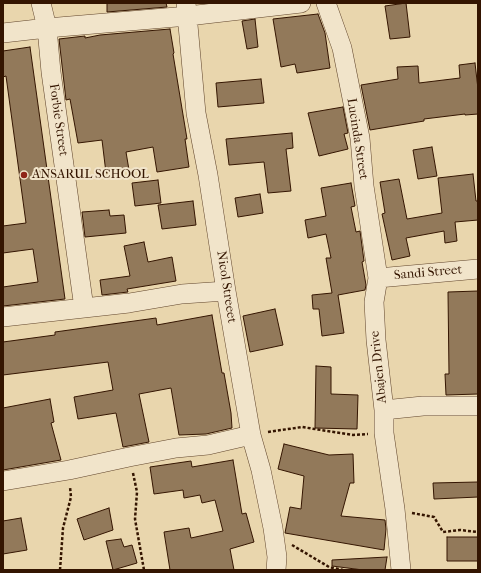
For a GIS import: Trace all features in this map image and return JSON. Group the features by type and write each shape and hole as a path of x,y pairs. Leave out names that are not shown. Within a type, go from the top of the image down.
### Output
{"street":[{"name":"Forbie Street","path":"42,3 84,308"},
{"path":"3,33 187,10 301,3"},
{"name":"Lucinda Street","path":"326,3 342,48 360,138 364,186 378,278"},
{"name":"Nicol Streeet","path":"187,10 196,113 208,175 251,435 261,470 272,528 277,557 276,570"},
{"name":"Sandi Street","path":"378,278 478,269"},
{"name":"Abajen Drive","path":"378,278 374,302 376,340 384,410 424,406 478,406"},
{"path":"3,317 129,303 182,294 226,290"},
{"path":"384,410 384,433 395,509 401,570"},
{"path":"3,481 70,470 176,448 208,445 251,435"}],"path":[{"path":"274,430 302,427 353,435 384,433"},
{"path":"129,457 137,492 135,519 144,570"},
{"path":"60,570 63,528 71,497 70,470"},
{"path":"395,509 434,517 443,532 460,530 478,532"},
{"path":"292,545 329,568 343,570"}],"building":[{"path":"107,3 166,3 167,7 107,12"},
{"path":"406,3 410,37 390,39 385,6"},
{"path":"318,14 325,33 330,68 297,73 295,64 281,67 273,19"},
{"path":"255,19 258,47 247,49 242,21"},
{"path":"170,29 187,139 185,139 189,167 157,172 153,147 126,152 129,170 106,173 102,140 78,143 70,99 66,100 59,39 85,36 85,38 100,35"},
{"name":"ANSARUL SCHOOL","path":"30,47 65,299 3,306 3,287 38,282 33,249 3,253 3,226 26,223 6,76 3,77 3,51"},
{"path":"475,63 478,89 478,114 424,119 424,121 370,130 361,85 398,79 397,67 418,66 419,83 460,78 459,65"},
{"path":"261,79 264,103 218,107 216,83"},
{"path":"343,107 348,133 344,134 348,149 319,156 308,113"},
{"path":"292,133 293,148 286,149 291,191 268,193 264,162 229,165 226,139"},
{"path":"432,147 437,176 418,179 413,150"},
{"path":"473,174 476,201 478,201 478,220 455,222 457,241 445,243 444,231 406,238 410,256 392,260 382,214 385,213 380,182 399,179 407,219 442,213 438,178"},
{"path":"158,180 161,203 135,206 132,183"},
{"path":"351,183 355,206 351,207 356,232 360,231 364,261 362,262 366,285 365,290 338,295 344,333 322,336 319,309 313,309 312,295 332,293 326,258 331,258 326,234 308,238 305,220 326,216 321,188"},
{"path":"260,194 263,213 238,217 235,198"},
{"path":"193,201 196,225 162,229 158,205"},
{"path":"109,210 110,216 124,215 126,233 85,237 82,212"},
{"path":"144,242 148,262 172,257 176,281 127,289 128,292 102,295 100,280 130,276 124,246"},
{"path":"478,291 478,394 446,395 445,374 449,374 448,292"},
{"path":"275,309 283,345 250,352 243,316"},
{"path":"212,315 222,373 224,373 232,428 206,434 179,435 171,388 139,394 149,442 123,447 116,413 78,419 74,397 113,390 108,362 3,375 3,342 55,335 55,332 156,318 157,325"},
{"path":"316,366 331,367 331,394 358,395 357,429 315,428"},
{"path":"50,399 54,422 51,423 61,460 3,470 3,408"},
{"path":"284,444 329,455 353,454 354,483 350,483 341,516 385,520 386,529 384,550 285,533 290,507 301,509 304,476 278,469"},
{"path":"233,460 242,514 246,513 254,542 230,549 234,570 170,570 164,532 189,528 191,538 223,531 215,500 202,503 200,495 184,498 183,490 154,494 150,467 191,461 192,467"},
{"path":"478,482 478,497 434,499 433,483"},
{"path":"109,508 113,530 84,540 77,519"},
{"path":"21,518 27,550 3,554 3,521"},
{"path":"447,537 478,537 478,561 447,561"},
{"path":"121,539 124,547 132,545 137,563 113,570 106,541"},
{"path":"387,557 385,570 363,570 332,566 332,560"}],"place":[{"name":"ANSARUL SCHOOL","path":"24,175"}]}
